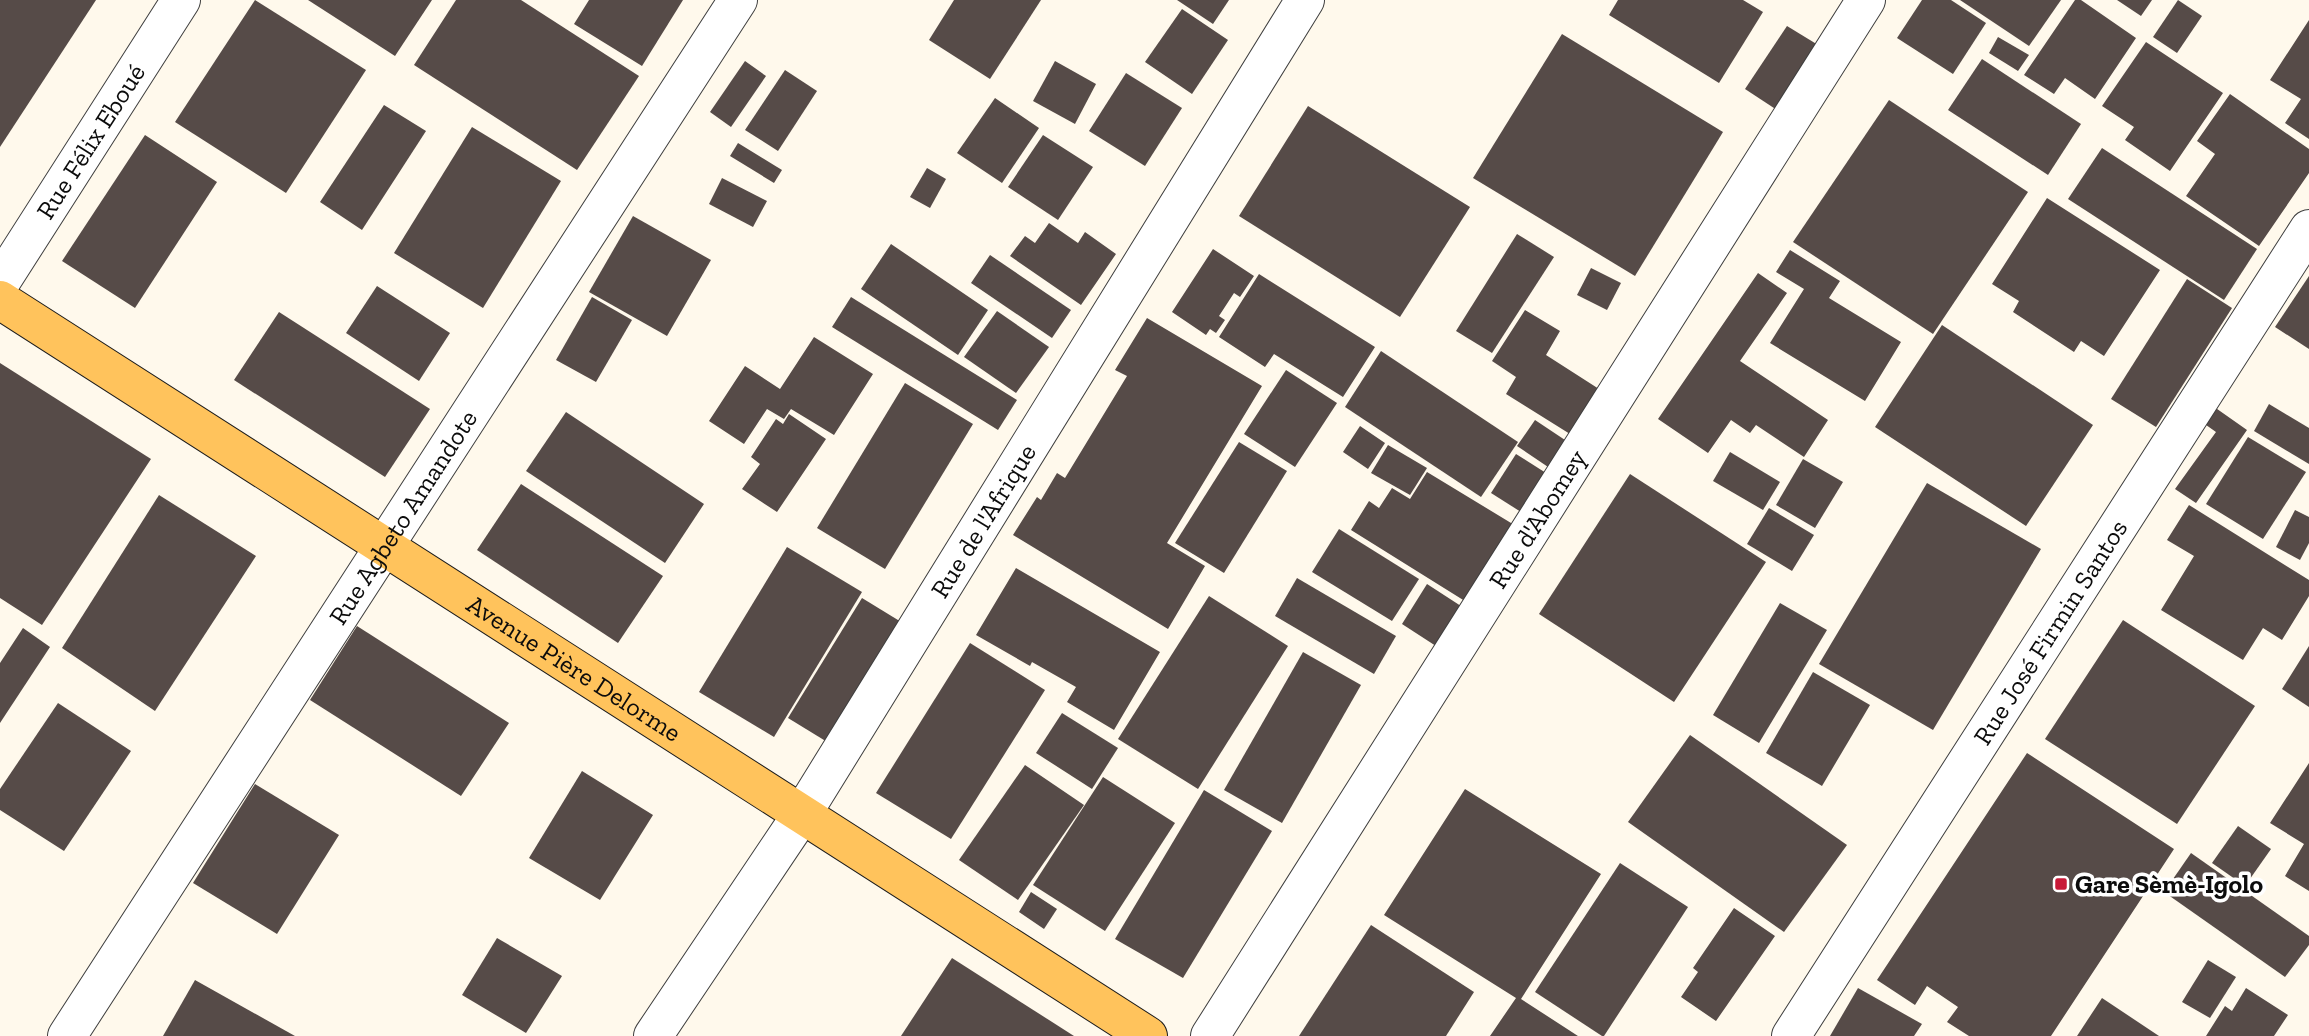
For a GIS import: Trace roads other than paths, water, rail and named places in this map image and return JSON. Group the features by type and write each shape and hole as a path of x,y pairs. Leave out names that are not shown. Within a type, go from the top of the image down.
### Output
{"main road":[{"name":"Avenue Pière Delorme","path":"0,300 1148,1036"}],"street":[{"name":"Rue Félix Eboué","path":"0,283 181,0"},
{"name":"Rue Agbeto Amandote","path":"67,1036 738,0"},
{"name":"Rue de l'Afrique","path":"653,1036 802,814 1305,0"},
{"name":"Rue d'Abomey","path":"1210,1036 1866,0"},
{"name":"Rue José Firmin Santos","path":"1791,1036 2309,229"}],"place":[{"name":"Gare Sèmè-Igolo","path":"2061,884"}]}
